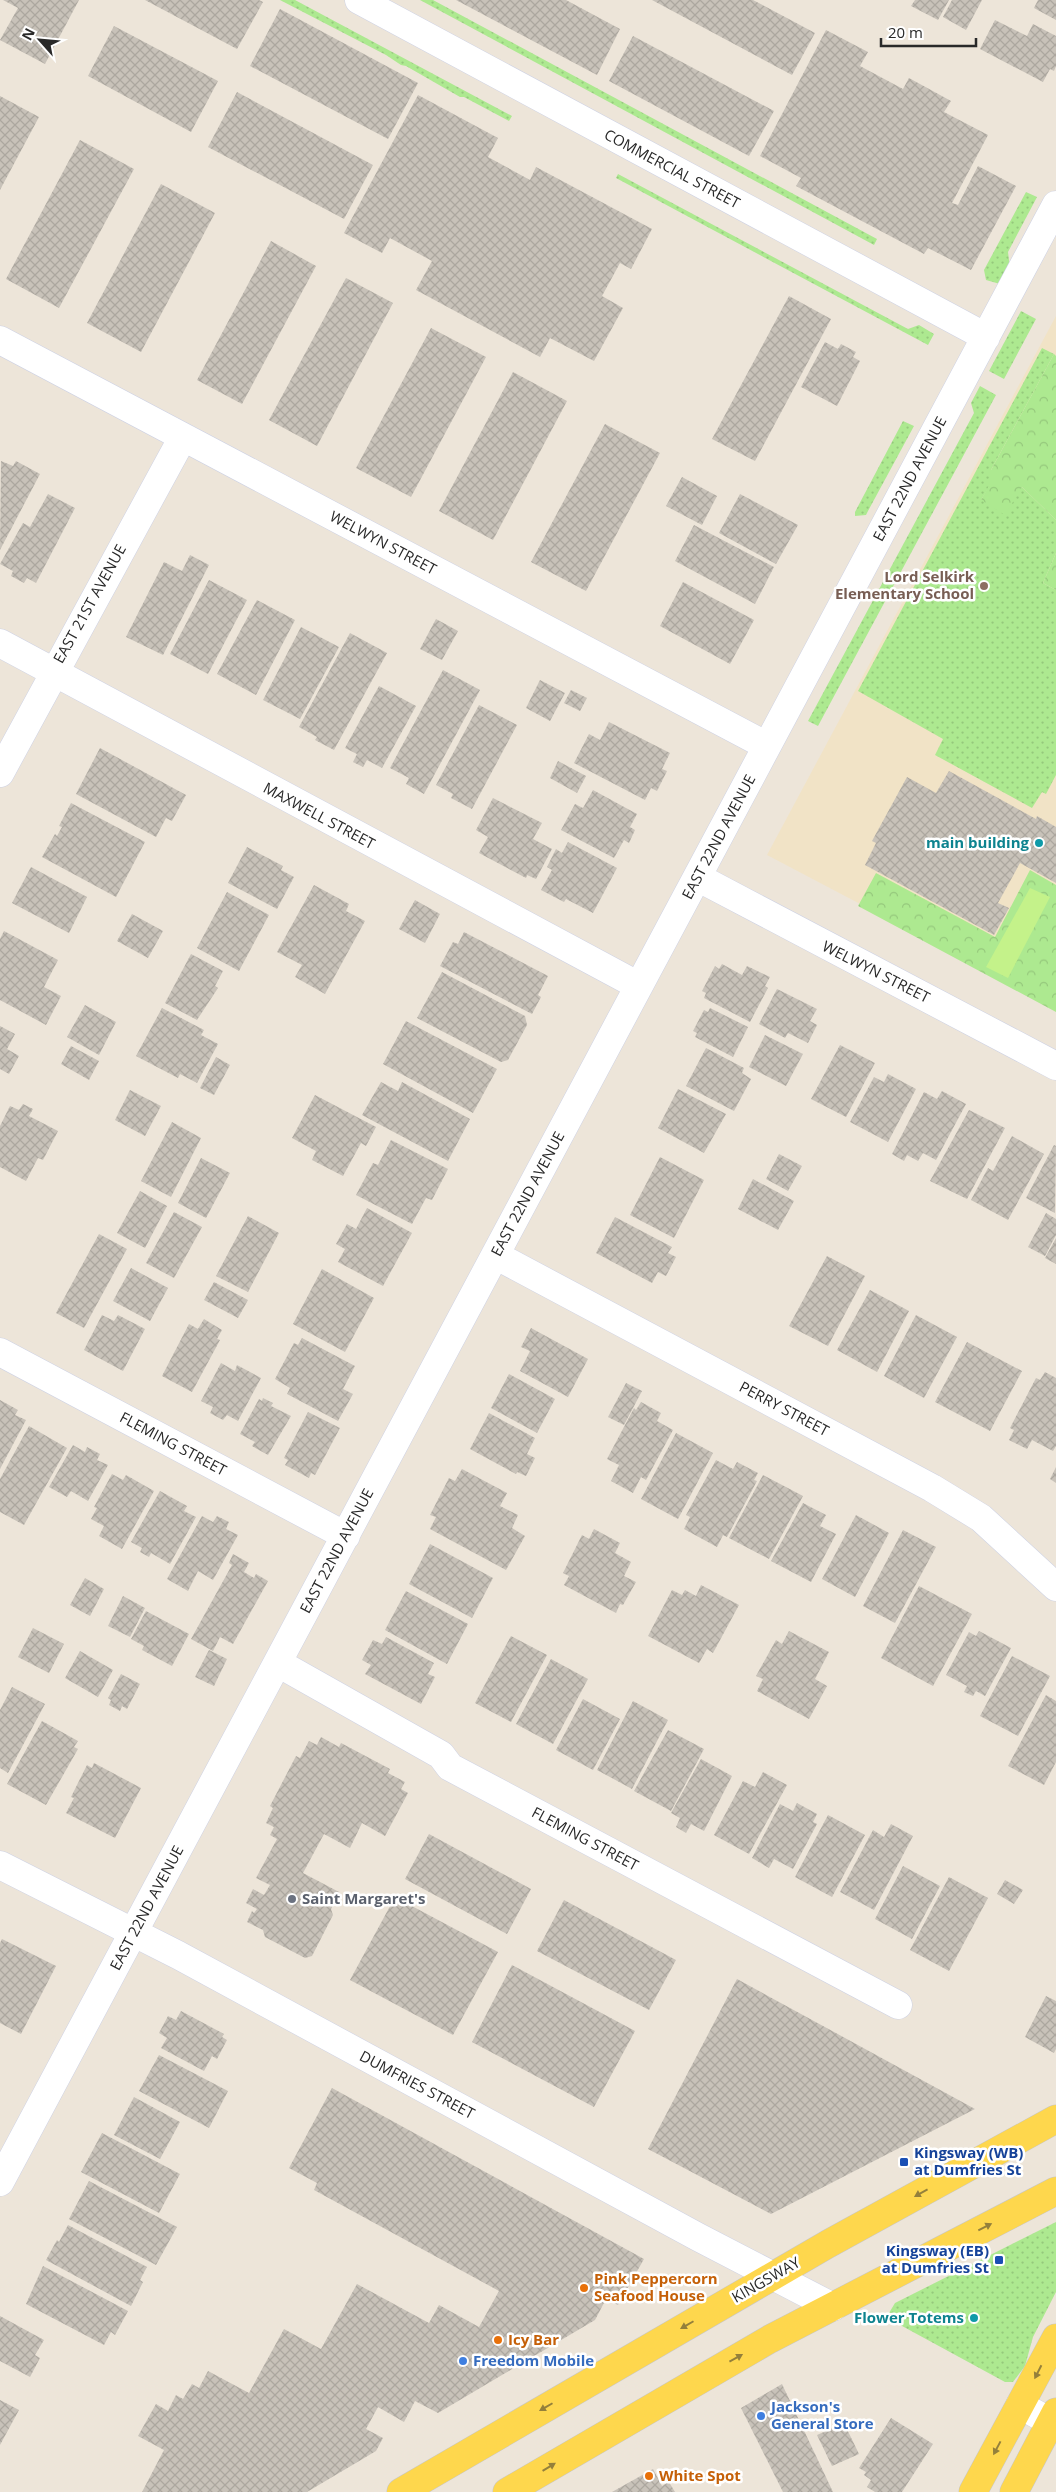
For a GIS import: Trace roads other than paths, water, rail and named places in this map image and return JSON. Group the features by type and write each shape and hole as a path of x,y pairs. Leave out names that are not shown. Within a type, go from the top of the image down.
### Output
{"main road":[{"name":"KINGSWAY","path":"401,2492 773,2276 1056,2119"},
{"path":"507,2492 770,2339 1056,2191"},
{"path":"973,2492 1056,2338"},
{"path":"1014,2492 1054,2420"}],"street":[{"name":"COMMERCIAL STREET","path":"358,0 986,337"},
{"name":"EAST 22ND AVENUE","path":"0,2182 986,337 1048,240 1056,205"},
{"name":"WELWYN STREET","path":"0,340 767,746"},
{"name":"EAST 21ST AVENUE","path":"0,773 183,437"},
{"name":"MAXWELL STREET","path":"0,643 639,986"},
{"name":"WELWYN STREET","path":"697,877 1056,1066"},
{"name":"PERRY STREET","path":"495,1255 932,1488 981,1518 1056,1587"},
{"name":"FLEMING STREET","path":"0,1352 346,1536"},
{"name":"FLEMING STREET","path":"278,1663 442,1755 450,1766 898,2005"},
{"name":"DUMFRIES STREET","path":"0,1865 133,1934 178,1955 570,2168 833,2307"},
{"path":"1020,2405 1054,2420"}],"place":[{"name":"Lord Selkirk Elementary School","path":"984,586"},
{"name":"main building","path":"1039,843"},
{"name":"Saint Margaret's","path":"292,1899"},
{"name":"Kingsway (WB) at Dumfries St","path":"904,2162"},
{"name":"Kingsway (EB) at Dumfries St","path":"999,2260"},
{"name":"Pink Peppercorn Seafood House","path":"584,2288"},
{"name":"Flower Totems","path":"974,2318"},
{"name":"Icy Bar","path":"498,2340"},
{"name":"Freedom Mobile","path":"463,2361"},
{"name":"Jackson's General Store","path":"761,2416"},
{"name":"White Spot","path":"649,2476"}]}
